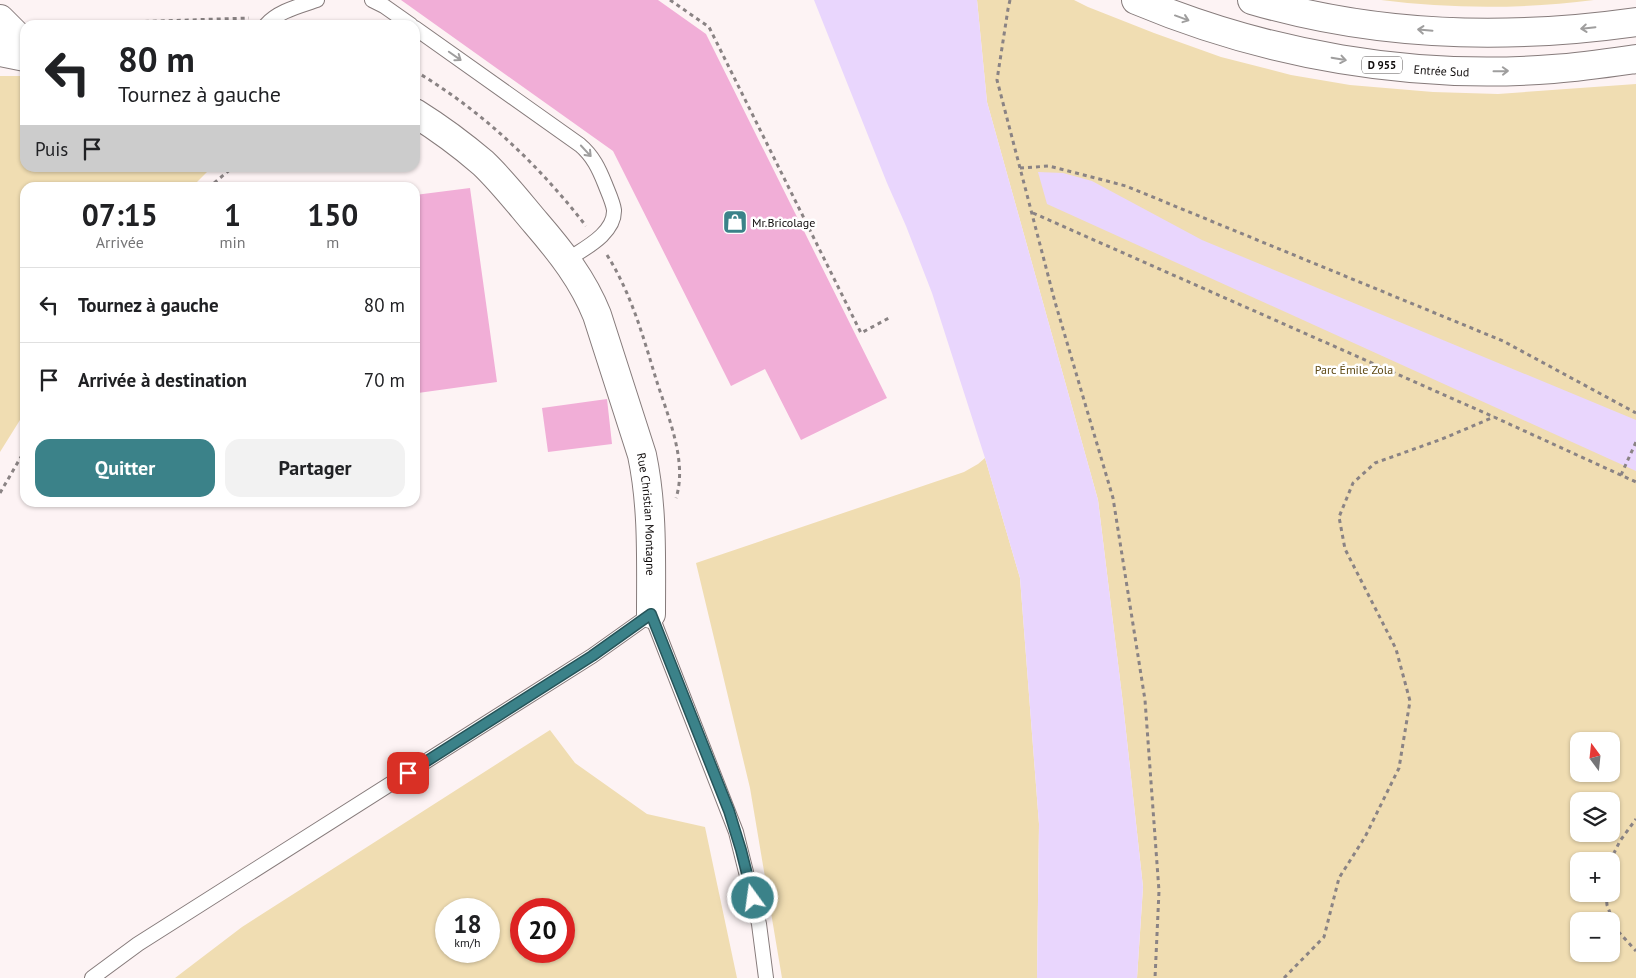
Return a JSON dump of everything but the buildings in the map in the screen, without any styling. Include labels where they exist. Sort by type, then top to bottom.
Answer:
[{"type":"main road","name":"Entrée Sud","points":[[1136,0],[1186,19],[1281,47],[1350,61],[1456,70],[1511,71],[1552,69],[1636,59]]},
{"type":"main road","points":[[1252,0],[1330,19],[1431,31],[1532,32],[1572,30],[1636,22]]},
{"type":"main road","points":[[0,19],[20,38]]},
{"type":"main road","points":[[0,52],[20,56]]},
{"type":"main road","name":"Rue Christian Montagne","points":[[420,116],[453,139],[484,164],[567,260],[590,298],[642,455],[646,475],[650,533],[651,614]]},
{"type":"lane","points":[[271,20],[284,12],[317,0]]},
{"type":"lane","points":[[372,0],[404,20]]},
{"type":"lane","points":[[420,32],[580,145],[599,168],[612,204],[614,212],[612,218],[606,231],[567,260]]},
{"type":"lane","points":[[92,978],[138,944],[592,656],[651,614]]},
{"type":"lane","name":"Rue Christian Montagne","points":[[651,614],[736,832],[759,924],[766,978]]},
{"type":"path","points":[[670,0],[709,27],[860,333],[889,318]]},
{"type":"path","points":[[1010,0],[998,80],[1055,302],[1113,498],[1145,700],[1159,891],[1155,978]]},
{"type":"path","points":[[187,20],[244,18],[256,20]]},
{"type":"path","points":[[1020,168],[1049,166],[1126,186],[1503,341],[1636,412]]},
{"type":"path","points":[[215,182],[227,172]]},
{"type":"path","points":[[1032,213],[1494,417],[1636,482]]},
{"type":"path","points":[[1284,978],[1324,937],[1340,878],[1365,837],[1399,768],[1410,701],[1396,649],[1345,549],[1339,517],[1353,483],[1375,463],[1442,439],[1494,417]]},
{"type":"path","points":[[1621,475],[1636,442]]},
{"type":"path","points":[[0,493],[20,459]]},
{"type":"path","points":[[1614,852],[1636,819]]},
{"type":"path","points":[[1607,902],[1616,929],[1636,950]]},
{"type":"green space","name":"Parc Émile Zola","points":[[977,0],[1074,0],[1154,33],[1221,57],[1291,75],[1350,85],[1433,92],[1498,94],[1636,84],[1636,978],[1137,978],[1143,887],[1098,500],[987,102]]},
{"type":"green space","points":[[1381,0],[1594,0],[1488,7],[1434,5]]},
{"type":"green space","points":[[0,76],[20,76],[20,172],[207,172],[197,182],[20,182],[20,420],[0,452]]},
{"type":"green space","points":[[985,458],[1020,578],[1039,824],[1037,978],[782,978],[750,788],[696,563],[964,472]]},
{"type":"green space","points":[[550,730],[575,763],[647,814],[705,827],[737,978],[175,978],[242,927]]},
{"type":"shaded area","points":[[814,0],[977,0],[987,102],[1098,500],[1143,887],[1137,978],[1037,978],[1039,824],[1020,578],[985,458],[932,293]]},
{"type":"shaded area","points":[[1038,172],[1063,173],[1092,181],[1202,240],[1636,420],[1636,471],[1047,204]]},
{"type":"place","name":"Mr.Bricolage","points":[[735,222]]},
{"type":"route","points":[[408,773],[592,656],[651,614],[729,811],[753,898]]}]
